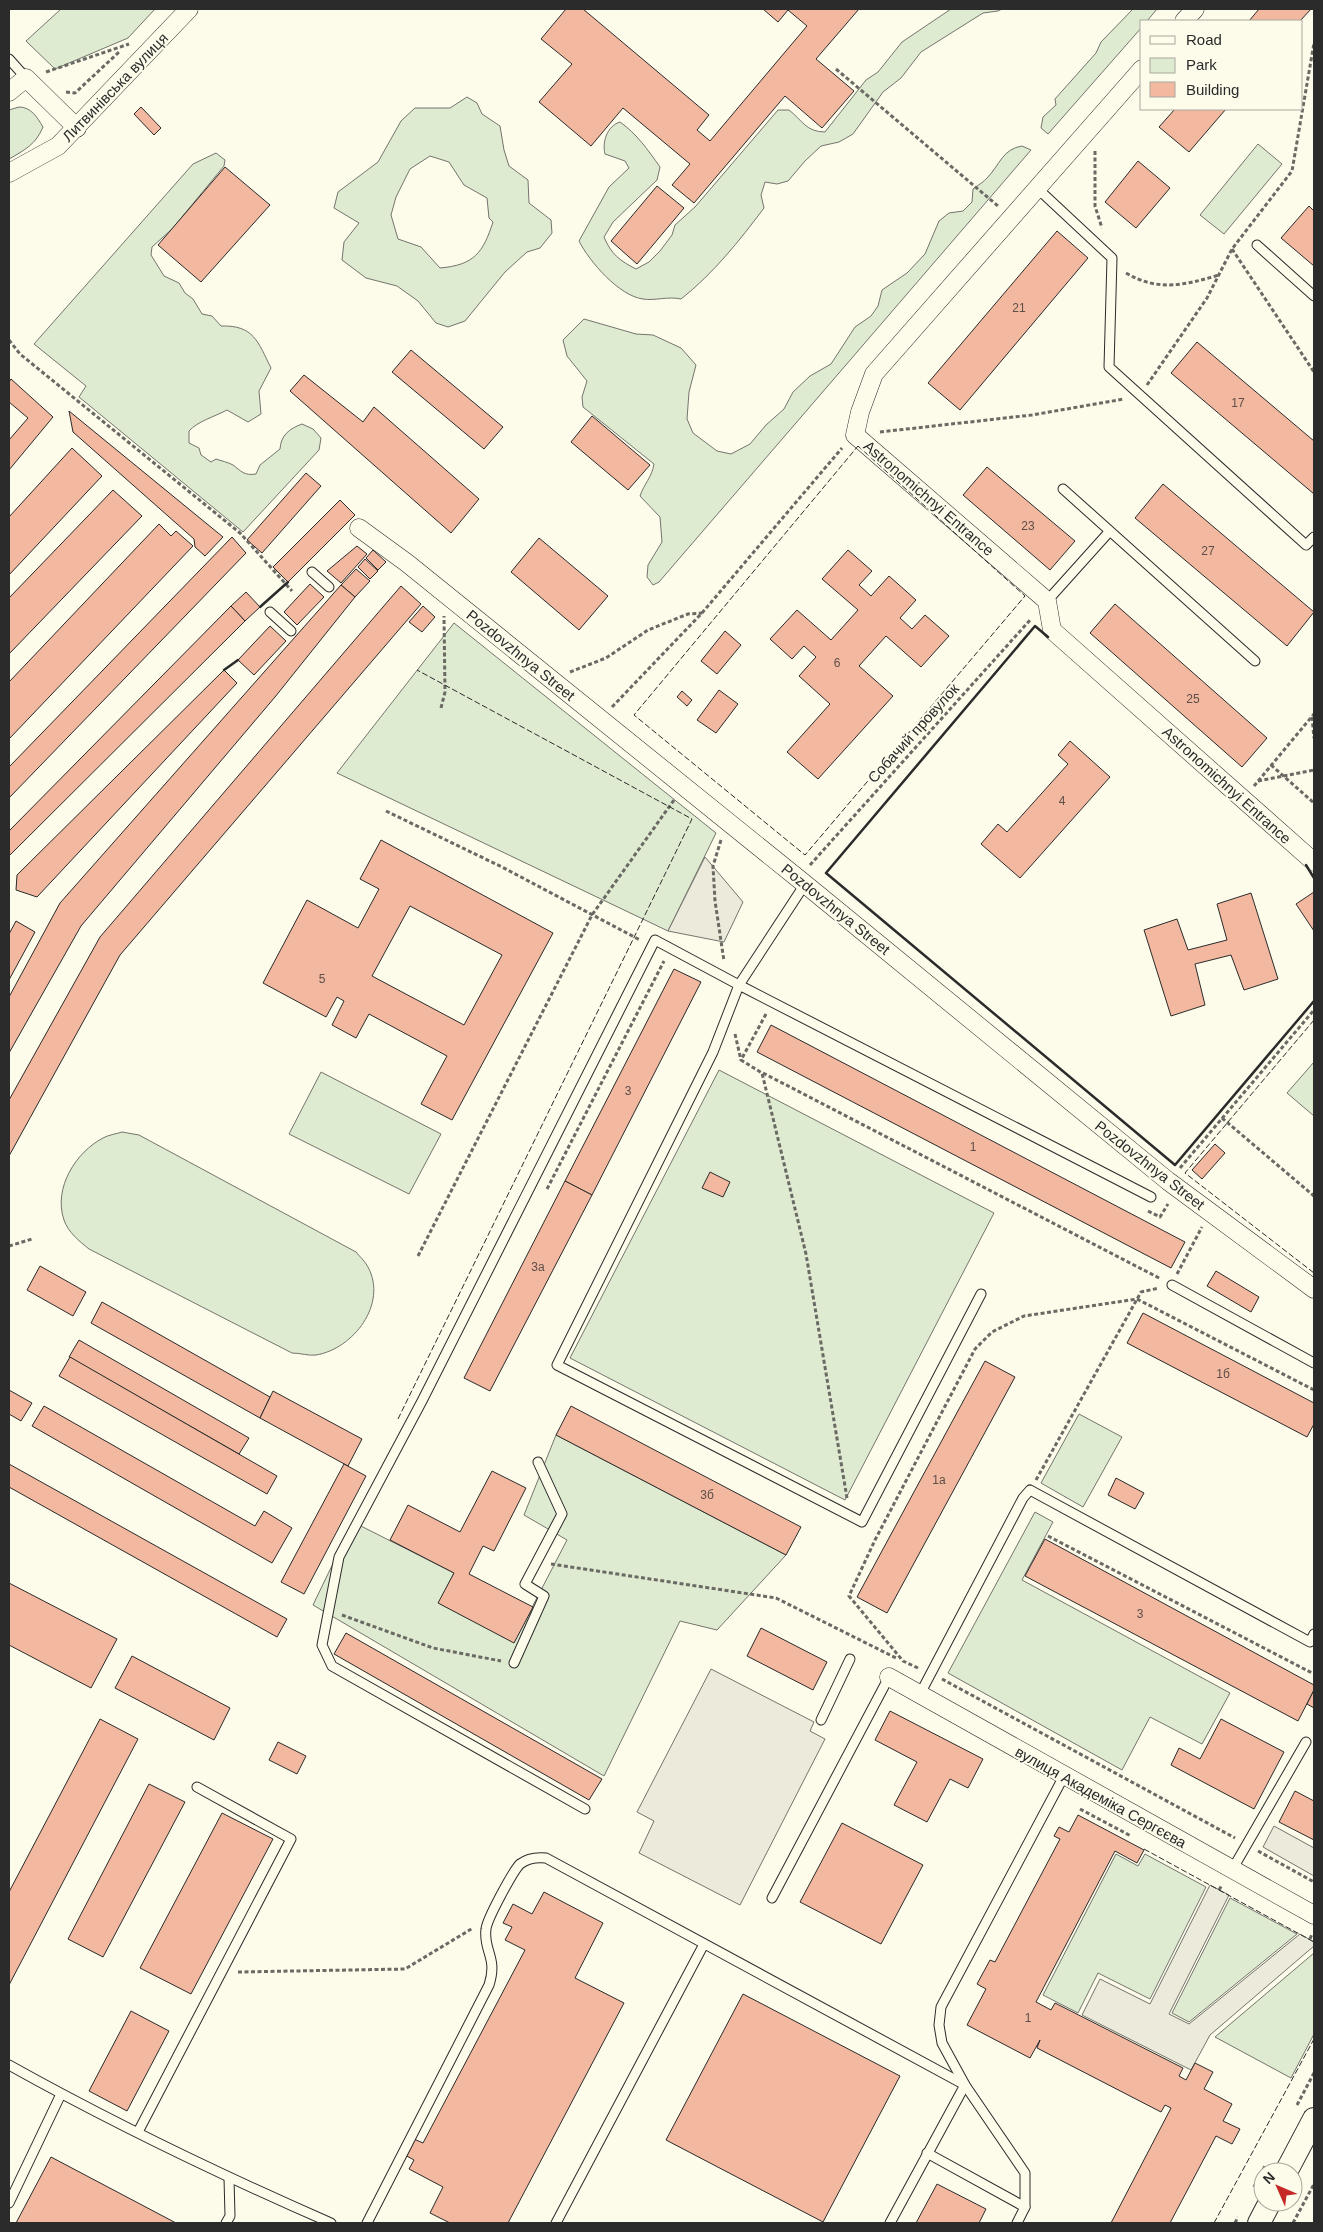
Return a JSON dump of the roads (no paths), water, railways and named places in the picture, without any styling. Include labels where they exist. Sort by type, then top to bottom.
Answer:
[{"type":"street","name":"Литвинівська вулиця","points":[[9,173],[58,146],[189,9]]},
{"type":"street","points":[[1185,20],[1195,9]]},
{"type":"street","name":"Astronomichnyi Entrance","points":[[1140,71],[874,374],[860,412],[855,435],[1047,601],[1052,630],[1314,862]]},
{"type":"street","points":[[9,92],[32,76],[77,128]]},
{"type":"street","name":"Pozdovzhnya Street","points":[[359,528],[407,563],[805,884],[1170,1190],[1314,1289]]},
{"type":"street","name":"вулиця Академіка Сергєєва","points":[[889,1677],[1314,1915]]},
{"type":"street","points":[[1291,2162],[1314,2119]]},
{"type":"lane","points":[[9,59],[32,76]]},
{"type":"lane","points":[[1037,188],[1112,258],[1109,367],[1306,545],[1314,537]]},
{"type":"lane","points":[[1257,246],[1314,296]]},
{"type":"lane","points":[[1063,489],[1255,661]]},
{"type":"lane","points":[[1047,601],[1109,532]]},
{"type":"lane","points":[[312,572],[329,587]]},
{"type":"lane","points":[[270,612],[291,631]]},
{"type":"lane","points":[[805,884],[739,985],[713,1052],[557,1365],[862,1522],[981,1294]]},
{"type":"lane","points":[[585,1810],[332,1666],[322,1645],[339,1557],[422,1401],[655,940],[1151,1197]]},
{"type":"lane","points":[[1172,1285],[1314,1363]]},
{"type":"lane","points":[[514,1663],[544,1596],[525,1584],[562,1514],[538,1462]]},
{"type":"lane","points":[[920,1694],[1023,1498],[1030,1490],[1310,1642],[1314,1634]]},
{"type":"lane","points":[[821,1720],[850,1659]]},
{"type":"lane","points":[[772,1898],[889,1677]]},
{"type":"lane","points":[[1232,1870],[1306,1742]]},
{"type":"lane","points":[[1017,2223],[1025,2207],[1025,2173],[965,2085],[942,2043],[939,2025],[941,2007],[1064,1776]]},
{"type":"lane","points":[[138,2132],[291,1839],[197,1787]]},
{"type":"lane","points":[[367,2223],[490,1985],[493,1963],[486,1942],[488,1919],[519,1865],[536,1857],[546,1858],[965,2085]]},
{"type":"lane","points":[[556,2223],[704,1944]]},
{"type":"lane","points":[[9,2065],[61,2094],[229,2178],[331,2223]]},
{"type":"lane","points":[[890,2223],[965,2085]]},
{"type":"lane","points":[[9,2203],[61,2094]]},
{"type":"lane","points":[[927,2153],[1025,2207]]},
{"type":"lane","points":[[226,2223],[230,2216],[229,2178]]}]
